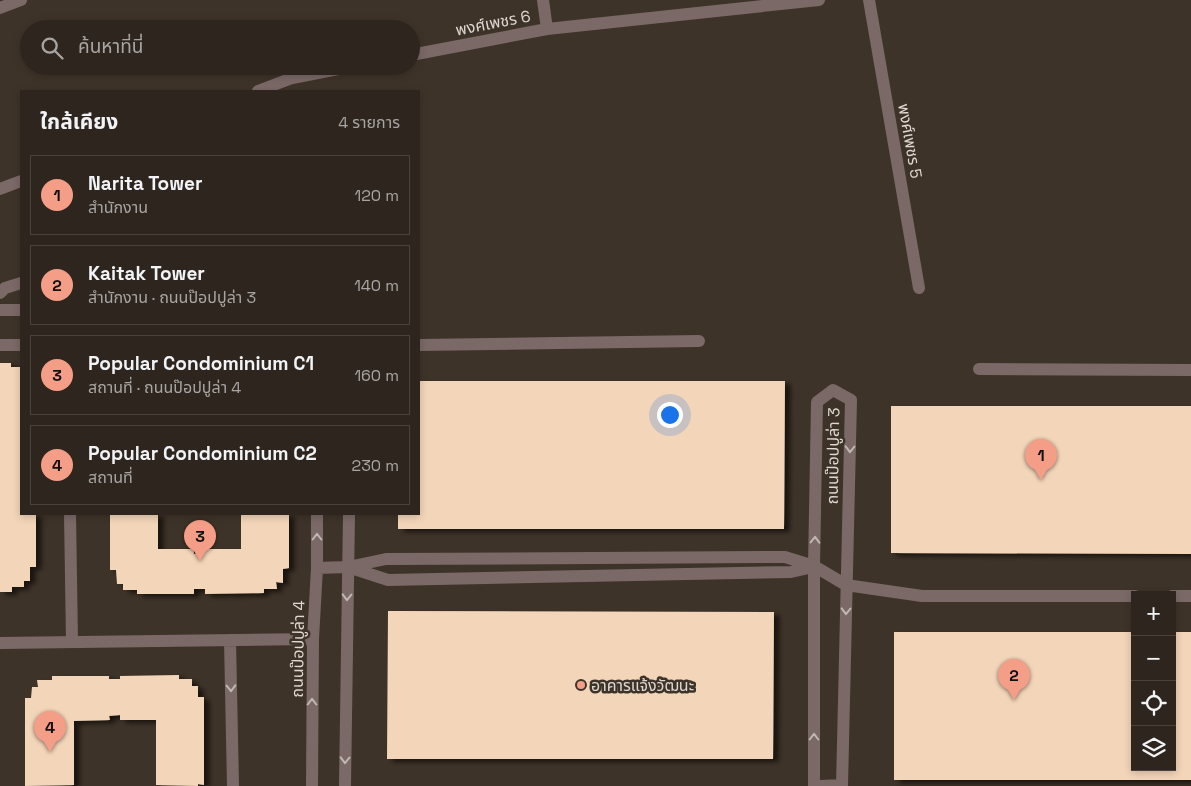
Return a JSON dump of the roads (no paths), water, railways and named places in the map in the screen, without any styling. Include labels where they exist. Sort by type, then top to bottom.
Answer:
[{"type":"street","points":[[0,8],[20,0]]},
{"type":"street","points":[[543,0],[547,29]]},
{"type":"street","name":"พงศ์เพชร 6","points":[[420,53],[547,29],[820,0]]},
{"type":"street","name":"พงศ์เพชร 5","points":[[869,0],[919,288]]},
{"type":"street","points":[[261,90],[292,78],[308,75]]},
{"type":"street","points":[[0,189],[20,181]]},
{"type":"street","points":[[0,293],[5,288],[20,283]]},
{"type":"street","points":[[0,310],[20,310]]},
{"type":"street","points":[[420,345],[699,341]]},
{"type":"street","points":[[0,345],[20,345]]},
{"type":"street","points":[[979,368],[1191,370]]},
{"type":"street","name":"ถนนป๊อปปูล่า 3","points":[[814,786],[814,566],[818,402],[833,390],[851,400],[842,786]]},
{"type":"street","points":[[70,515],[72,642]]},
{"type":"street","name":"ถนนป๊อปปูล่า 4","points":[[312,786],[313,639],[317,568],[317,515]]},
{"type":"street","points":[[345,786],[349,515]]},
{"type":"street","points":[[317,568],[348,567],[386,558],[785,557],[814,566],[846,585],[922,596],[1131,596]]},
{"type":"street","points":[[348,567],[388,580],[791,572],[814,566]]},
{"type":"street","points":[[1176,596],[1191,596]]},
{"type":"street","points":[[0,643],[313,639]]},
{"type":"street","points":[[230,640],[233,786]]},
{"type":"street","points":[[821,786],[842,786]]},
{"type":"place","name":"Narita Tower","points":[[1041,480]]},
{"type":"place","name":"Popular Condominium C1","points":[[200,561]]},
{"type":"place","name":"อาคารแจ้งวัฒนะ","points":[[581,685]]},
{"type":"place","name":"Kaitak Tower","points":[[1014,700]]},
{"type":"place","name":"Popular Condominium C2","points":[[50,752]]}]
